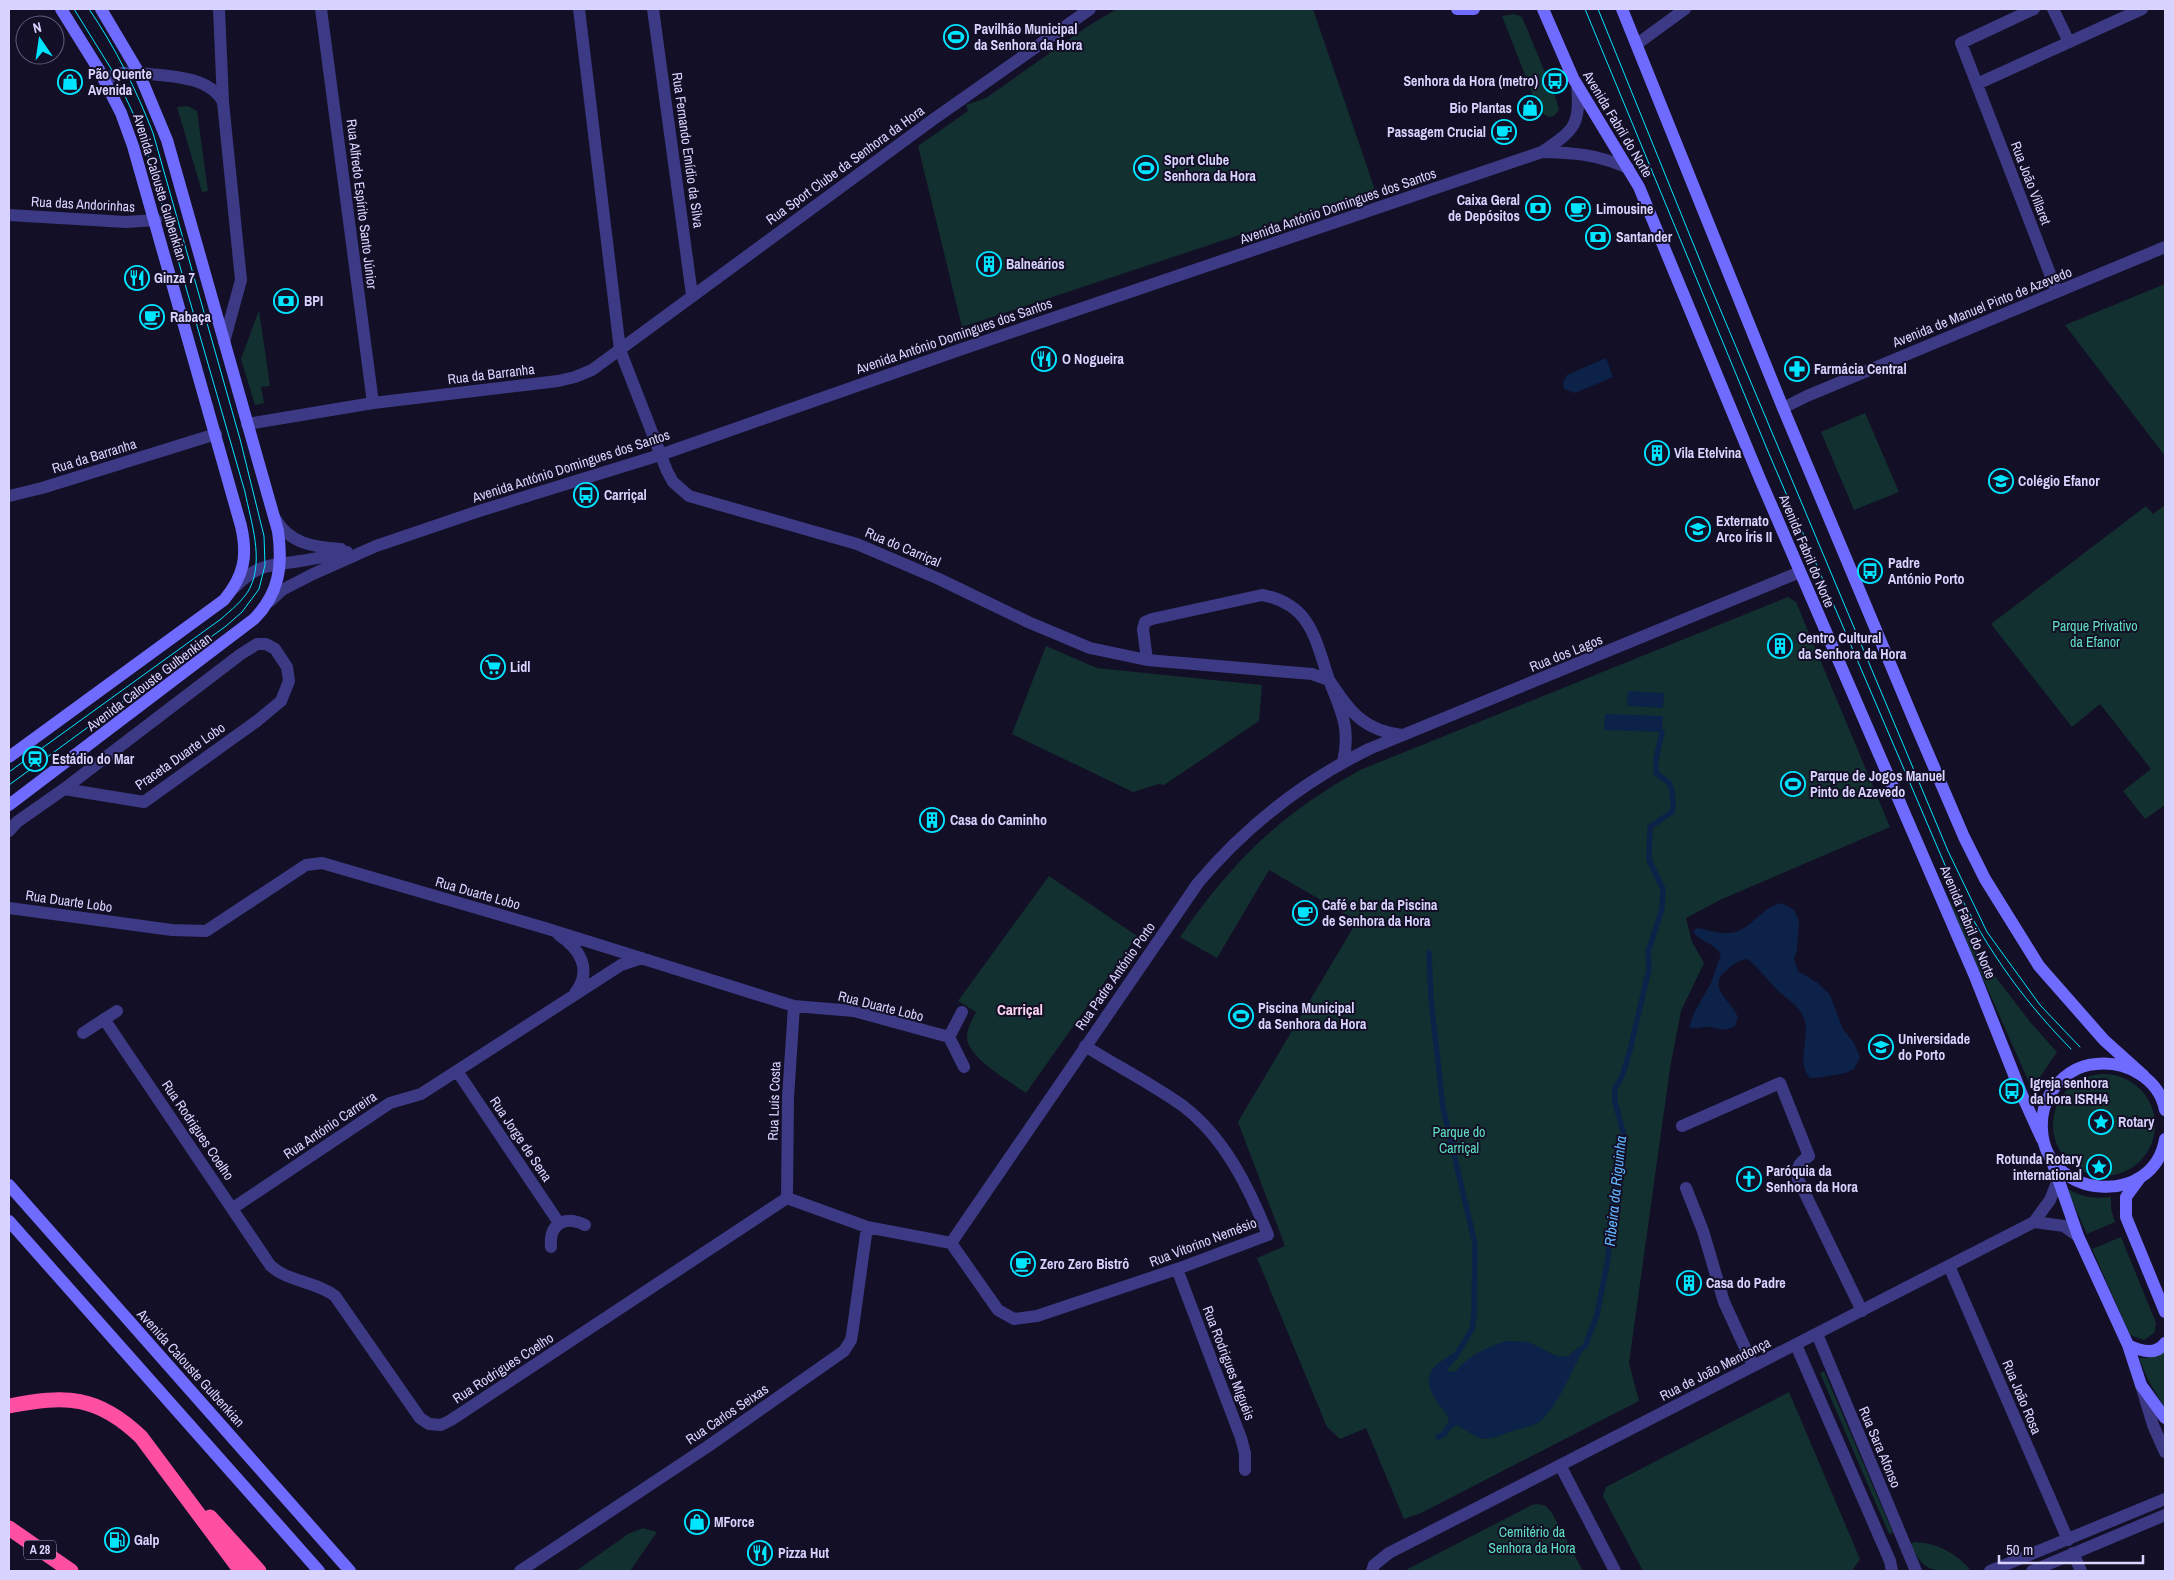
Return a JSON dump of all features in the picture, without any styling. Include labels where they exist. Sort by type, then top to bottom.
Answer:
[{"type":"highway","points":[[9,1406],[45,1399],[62,1398],[86,1402],[107,1411],[126,1423],[141,1437],[240,1571]]},
{"type":"highway","points":[[174,1480],[258,1571]]},
{"type":"highway","name":"A 28","points":[[9,1528],[71,1571]]},
{"type":"main road","name":"Avenida Calouste Gulbenkian","points":[[9,757],[224,600],[234,588],[241,574],[243,541],[241,526],[156,220],[130,138],[121,112],[80,37],[61,9]]},
{"type":"main road","name":"Avenida Calouste Gulbenkian","points":[[9,805],[237,634],[254,619],[270,600],[278,578],[280,562],[280,542],[274,516],[167,140],[139,73],[101,9]]},
{"type":"main road","points":[[1457,9],[1474,9]]},
{"type":"main road","name":"Avenida Fabril do Norte","points":[[1543,9],[1577,85],[1639,187],[1800,572],[1974,974],[2022,1095],[2042,1139]]},
{"type":"main road","points":[[1622,9],[1784,408],[1964,837],[1985,879],[2039,966],[2104,1040],[2161,1092],[2165,1110]]},
{"type":"main road","points":[[2144,1076],[2127,1066],[2108,1062],[2088,1064],[2071,1072],[2056,1085],[2046,1101],[2041,1120],[2042,1139],[2078,1236],[2128,1345],[2140,1385],[2165,1418]]},
{"type":"main road","points":[[2165,1139],[2156,1161],[2126,1197],[2124,1205],[2126,1217],[2165,1312]]},
{"type":"main road","points":[[2051,1160],[2065,1175],[2084,1185],[2104,1188],[2125,1185],[2165,1166]]},
{"type":"main road","name":"Avenida Calouste Gulbenkian","points":[[9,1185],[350,1571]]},
{"type":"main road","points":[[9,1221],[319,1571]]},
{"type":"main road","points":[[2128,1345],[2147,1352],[2156,1350],[2165,1342]]},
{"type":"street","points":[[219,9],[223,102],[241,280],[224,342]]},
{"type":"street","name":"Rua Alfredo Espírito Santo Júnior","points":[[321,9],[373,403]]},
{"type":"street","points":[[579,9],[620,350],[660,455]]},
{"type":"street","name":"Rua Fernando Emídio da Silva","points":[[654,9],[692,295]]},
{"type":"street","name":"Rua Sport Clube da Senhora da Hora","points":[[620,350],[692,295],[1090,9]]},
{"type":"street","points":[[1637,44],[1685,9]]},
{"type":"street","name":"Rua João Villaret","points":[[2034,9],[1961,43],[2057,292]]},
{"type":"street","points":[[2053,9],[2069,42]]},
{"type":"street","points":[[1977,84],[2142,9]]},
{"type":"street","points":[[106,84],[108,79],[115,74],[121,72],[139,73],[205,84],[218,93],[223,102]]},
{"type":"street","points":[[1542,152],[1564,137],[1573,128],[1578,108],[1577,85]]},
{"type":"street","points":[[1542,152],[1590,155],[1606,158],[1628,168]]},
{"type":"street","name":"Avenida António Domingues dos Santos","points":[[270,600],[282,590],[313,574],[376,546],[476,512],[660,455],[971,346],[1542,152]]},
{"type":"street","name":"Rua das Andorinhas","points":[[9,215],[126,222],[156,220]]},
{"type":"street","name":"Avenida de Manuel Pinto de Azevedo","points":[[1784,408],[1807,396],[2165,247]]},
{"type":"street","name":"Rua da Barranha","points":[[247,424],[373,403],[575,377],[592,370],[620,350]]},
{"type":"street","name":"Rua da Barranha","points":[[9,496],[42,488],[216,434]]},
{"type":"street","name":"Rua do Carriçal","points":[[660,455],[673,482],[690,496],[857,544],[940,579],[1028,622],[1090,648],[1147,660],[1312,674],[1329,680]]},
{"type":"street","name":"Avenida António Domingues dos Santos","points":[[274,516],[280,528],[288,535],[305,543],[342,549],[376,546]]},
{"type":"street","points":[[280,562],[300,561],[376,546]]},
{"type":"street","name":"Avenida Calouste Gulbenkian","points":[[234,588],[255,570],[280,562]]},
{"type":"street","name":"Rua dos Lagos","points":[[1343,762],[1402,735],[1649,636],[1800,572]]},
{"type":"street","points":[[1147,660],[1144,629],[1145,622],[1152,619],[1262,595],[1274,597],[1291,605],[1300,613],[1309,626],[1344,719],[1347,734],[1343,762]]},
{"type":"street","name":"Praceta Duarte Lobo","points":[[262,643],[270,646],[275,649],[284,662],[289,672],[289,681],[281,700],[257,720],[144,802],[64,789],[252,647],[262,643]]},
{"type":"street","points":[[1329,680],[1348,708],[1357,717],[1380,731],[1402,735]]},
{"type":"street","name":"Rua Padre António Porto","points":[[951,1243],[1198,883],[1222,855],[1267,813],[1310,782],[1343,762]]},
{"type":"street","points":[[9,831],[17,822],[64,789]]},
{"type":"street","name":"Rua Duarte Lobo","points":[[9,908],[62,917],[172,930],[206,931],[306,866],[322,863],[546,928],[794,1006],[854,1011],[949,1037]]},
{"type":"street","points":[[546,928],[569,942],[582,960],[583,976],[581,985],[574,994]]},
{"type":"street","name":"Rua António Carreira","points":[[232,1208],[390,1103],[421,1094],[621,965],[643,958]]},
{"type":"street","name":"Rua Luís Costa","points":[[787,1198],[788,1098],[794,1006]]},
{"type":"street","points":[[83,1033],[117,1010]]},
{"type":"street","points":[[962,1012],[949,1037],[964,1067]]},
{"type":"street","name":"Rua Rodrigues Coelho","points":[[104,1020],[270,1265],[275,1270],[326,1289],[335,1296],[420,1418],[429,1424],[441,1425],[506,1384],[787,1198]]},
{"type":"street","name":"Rua Vitorino Nemésio","points":[[951,1243],[998,1310],[1014,1319],[1037,1316],[1178,1269],[1268,1235],[1253,1199],[1235,1166],[1212,1134],[1183,1107],[1085,1046]]},
{"type":"street","name":"Rua Jorge de Sena","points":[[457,1071],[560,1223]]},
{"type":"street","points":[[1682,1126],[1780,1083],[1809,1156],[1799,1163],[1796,1170],[1798,1179],[1862,1311]]},
{"type":"street","name":"Rua de João Mendonça","points":[[1372,1571],[1374,1565],[1389,1553],[2034,1222],[2050,1200],[2058,1180]]},
{"type":"street","points":[[1686,1188],[1702,1231],[1724,1302],[1753,1365]]},
{"type":"street","points":[[787,1198],[867,1227],[951,1243]]},
{"type":"street","points":[[551,1248],[550,1239],[553,1230],[560,1223],[568,1220],[585,1225]]},
{"type":"street","points":[[2034,1222],[2064,1226],[2078,1236]]},
{"type":"street","name":"Rua Carlos Seixas","points":[[520,1571],[707,1447],[844,1351],[851,1340],[867,1227]]},
{"type":"street","name":"Rua João Rosa","points":[[1949,1266],[2068,1540]]},
{"type":"street","name":"Rua Rodrigues Miguéis","points":[[1178,1269],[1241,1438],[1245,1453],[1245,1470]]},
{"type":"street","name":"Rua Sara Afonso","points":[[1817,1334],[1916,1571]]},
{"type":"street","points":[[1796,1345],[1890,1561],[1892,1571]]},
{"type":"street","points":[[2140,1385],[2153,1425],[2165,1452]]},
{"type":"street","points":[[1560,1465],[1615,1571]]},
{"type":"street","points":[[1990,1571],[2165,1499]]},
{"type":"street","points":[[2032,1571],[2165,1515]]},
{"type":"street","points":[[2073,1553],[2081,1571]]},
{"type":"green space","name":"Sport Clube Senhora da Hora","points":[[1117,9],[1313,9],[1375,190],[962,327],[918,146],[968,111],[966,105],[986,98],[1088,26]]},
{"type":"green space","points":[[1514,14],[1522,17],[1556,99],[1559,110],[1554,116],[1548,117],[1539,111],[1502,16]]},
{"type":"green space","points":[[188,106],[197,111],[208,191],[202,192],[177,107]]},
{"type":"green space","points":[[2165,284],[2165,456],[2065,325]]},
{"type":"green space","points":[[259,310],[270,386],[261,387],[264,403],[255,405],[241,359]]},
{"type":"green space","points":[[1865,413],[1899,492],[1854,510],[1821,432]]},
{"type":"green space","name":"Parque Privativo da Efanor","points":[[2165,505],[2165,805],[2145,819],[2123,791],[2151,769],[2100,704],[2072,727],[1991,624],[2146,506],[2153,514]]},
{"type":"green space","name":"Parque do Carriçal","points":[[1788,597],[1796,602],[1890,827],[1720,900],[1686,918],[1692,942],[1704,963],[1681,1011],[1670,1068],[1629,1363],[1639,1401],[1421,1513],[1404,1519],[1366,1428],[1340,1439],[1327,1427],[1257,1258],[1285,1246],[1238,1122],[1357,921],[1269,870],[1217,958],[1180,937],[1199,910],[1238,863],[1259,842],[1305,805],[1360,770]]},
{"type":"green space","points":[[1046,646],[1097,668],[1262,685],[1259,721],[1164,785],[1159,784],[1133,792],[1012,734]]},
{"type":"green space","points":[[1049,876],[1137,936],[1026,1093],[991,1069],[969,1046],[967,1034],[976,1012],[958,1001]]},
{"type":"green space","points":[[1941,884],[1981,958],[2031,1023],[2057,1052],[2032,1089]]},
{"type":"green space","points":[[2094,1074],[2114,1074],[2133,1082],[2147,1096],[2155,1115],[2152,1145],[2147,1154],[2133,1168],[2114,1176],[2094,1176],[2075,1168],[2061,1154],[2053,1135],[2053,1115],[2061,1096],[2075,1082]]},
{"type":"green space","points":[[2066,1188],[2088,1197],[2111,1197],[2111,1209],[2115,1222],[2087,1234]]},
{"type":"green space","points":[[2121,1237],[2156,1323],[2155,1332],[2144,1340],[2130,1335],[2092,1249]]},
{"type":"green space","points":[[2165,1349],[2165,1408],[2148,1380],[2139,1358],[2148,1358]]},
{"type":"green space","points":[[1824,1371],[1893,1533],[1889,1534],[1820,1373]]},
{"type":"green space","points":[[1789,1392],[1860,1559],[1852,1571],[1643,1571],[1603,1496],[1606,1487]]},
{"type":"green space","name":"Cemitério da Senhora da Hora","points":[[1532,1505],[1546,1506],[1552,1513],[1583,1571],[1404,1571]]},
{"type":"green space","points":[[643,1528],[657,1532],[630,1571],[576,1571],[628,1534]]},
{"type":"green space","points":[[1915,1542],[1931,1544],[1946,1550],[1970,1569],[1953,1571],[1931,1569],[1920,1561],[1915,1554],[1910,1544]]},
{"type":"water","points":[[1606,358],[1613,377],[1575,393],[1564,389],[1563,382],[1567,375]]},
{"type":"water","points":[[1628,691],[1664,693],[1663,708],[1627,706]]},
{"type":"water","points":[[1605,714],[1663,716],[1662,732],[1604,730]]},
{"type":"water","points":[[1782,903],[1794,910],[1799,921],[1797,950],[1794,959],[1798,971],[1818,983],[1830,995],[1843,1029],[1854,1043],[1860,1057],[1854,1069],[1846,1073],[1810,1078],[1806,1071],[1803,1057],[1806,1025],[1802,1013],[1748,959],[1739,961],[1732,966],[1721,976],[1718,982],[1722,994],[1738,1017],[1735,1026],[1723,1029],[1689,1027],[1694,1013],[1711,983],[1721,954],[1693,931],[1697,928],[1719,932],[1735,932],[1745,927],[1765,911]]},
{"type":"water","points":[[1506,1341],[1526,1342],[1561,1356],[1576,1353],[1585,1346],[1555,1404],[1539,1422],[1487,1439],[1477,1437],[1457,1425],[1438,1437],[1449,1421],[1446,1413],[1431,1392],[1429,1376],[1432,1370],[1444,1359],[1461,1349],[1445,1368],[1449,1372],[1456,1371],[1479,1352]]},
{"type":"waterway","name":"Ribeira da Riguinha","points":[[1573,1355],[1585,1346],[1597,1315],[1608,1259],[1613,1195],[1624,1135],[1615,1102],[1615,1089],[1623,1074],[1631,1046],[1649,969],[1648,952],[1662,909],[1663,889],[1649,860],[1650,827],[1672,812],[1673,809],[1673,797],[1669,783],[1656,773],[1656,759],[1662,732]]},
{"type":"waterway","name":"Ribeira da Riguinha","points":[[1429,953],[1431,999],[1443,1108],[1475,1244],[1474,1315],[1472,1329],[1442,1375]]},
{"type":"waterway","name":"Ribeira da Riguinha","points":[[1438,1437],[1448,1429]]},
{"type":"tram line","points":[[9,772],[221,619],[247,593],[254,577],[256,565],[255,540],[245,492],[140,128],[115,75],[74,9]]},
{"type":"tram line","points":[[9,785],[226,626],[242,612],[259,589],[265,565],[264,536],[240,439],[153,133],[124,69],[108,38],[89,9]]},
{"type":"tram line","points":[[1585,9],[1767,449],[1948,872],[1974,921],[2002,966],[2034,1008],[2071,1049]]},
{"type":"tram line","points":[[1598,9],[1710,285],[1948,851],[1987,932],[2040,1005],[2080,1047]]},
{"type":"place","name":"Pavilhão Municipal da Senhora da Hora","points":[[956,37]]},
{"type":"place","name":"Senhora da Hora (metro)","points":[[1555,81]]},
{"type":"place","name":"Pão Quente Avenida","points":[[70,82]]},
{"type":"place","name":"Bio Plantas","points":[[1530,108]]},
{"type":"place","name":"Passagem Crucial","points":[[1504,132]]},
{"type":"place","name":"Sport Clube Senhora da Hora","points":[[1146,168]]},
{"type":"place","name":"Caixa Geral de Depósitos","points":[[1538,208]]},
{"type":"place","name":"Limousine","points":[[1578,209]]},
{"type":"place","name":"Santander","points":[[1598,237]]},
{"type":"place","name":"Balneários","points":[[989,264]]},
{"type":"place","name":"Ginza 7","points":[[137,278]]},
{"type":"place","name":"BPI","points":[[286,301]]},
{"type":"place","name":"Rabaça","points":[[152,317]]},
{"type":"place","name":"O Nogueira","points":[[1044,359]]},
{"type":"place","name":"Farmácia Central","points":[[1797,369]]},
{"type":"place","name":"Vila Etelvina","points":[[1657,453]]},
{"type":"place","name":"Colégio Efanor","points":[[2001,481]]},
{"type":"place","name":"Carriçal","points":[[586,495]]},
{"type":"place","name":"Externato Arco Íris II","points":[[1698,529]]},
{"type":"place","name":"Padre António Porto","points":[[1870,571]]},
{"type":"place","name":"Centro Cultural da Senhora da Hora","points":[[1780,646]]},
{"type":"place","name":"Lidl","points":[[493,667]]},
{"type":"place","name":"Estádio do Mar","points":[[35,759]]},
{"type":"place","name":"Parque de Jogos Manuel Pinto de Azevedo","points":[[1793,784]]},
{"type":"place","name":"Casa do Caminho","points":[[932,820]]},
{"type":"place","name":"Café e bar da Piscina de Senhora da Hora","points":[[1305,913]]},
{"type":"place","name":"Piscina Municipal da Senhora da Hora","points":[[1241,1016]]},
{"type":"place","name":"Universidade do Porto","points":[[1881,1047]]},
{"type":"place","name":"Igreja senhora da hora ISRH4","points":[[2012,1091]]},
{"type":"place","name":"Rotary","points":[[2101,1122]]},
{"type":"place","name":"Rotunda Rotary international","points":[[2099,1167]]},
{"type":"place","name":"Paróquia da Senhora da Hora","points":[[1749,1179]]},
{"type":"place","name":"Zero Zero Bistrô","points":[[1023,1264]]},
{"type":"place","name":"Casa do Padre","points":[[1689,1283]]},
{"type":"place","name":"MForce","points":[[697,1522]]},
{"type":"place","name":"Galp","points":[[117,1540]]},
{"type":"place","name":"Pizza Hut","points":[[760,1553]]},
{"type":"district","name":"Carriçal","points":[[1020,1009]]}]
